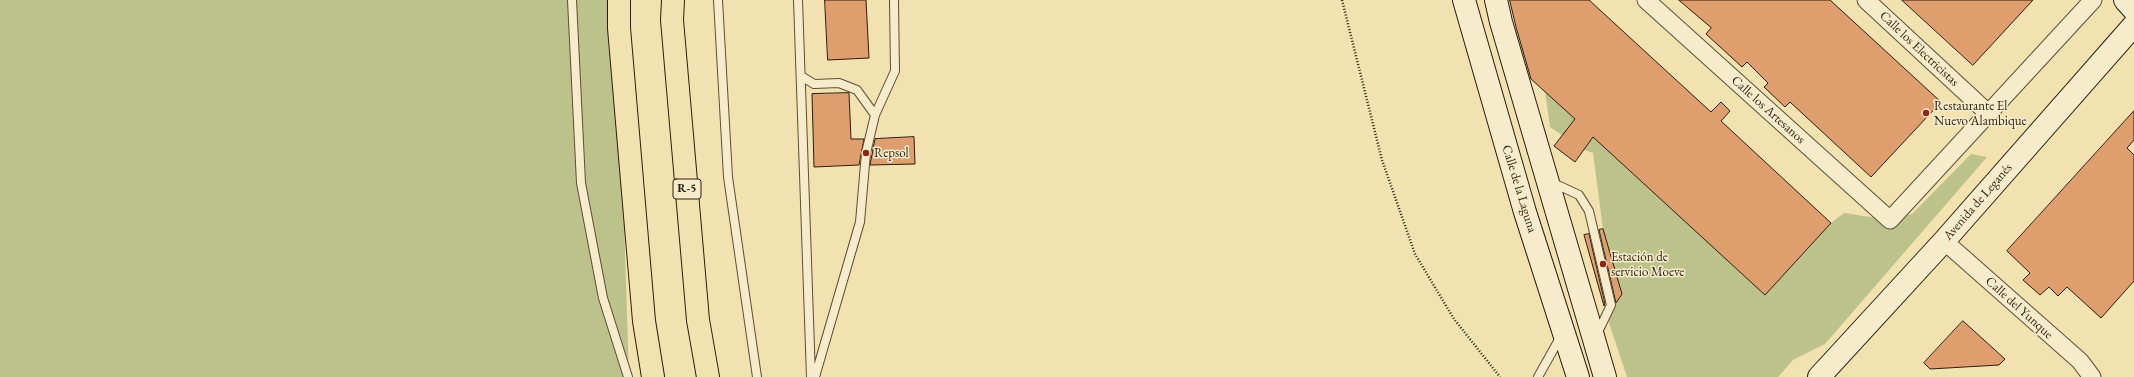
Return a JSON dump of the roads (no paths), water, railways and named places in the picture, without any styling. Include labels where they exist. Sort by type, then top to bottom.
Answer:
[{"type":"highway","points":[[619,0],[619,28],[644,321],[653,377]]},
{"type":"highway","name":"R-5","points":[[672,0],[673,28],[698,320],[708,377]]},
{"type":"street","name":"Calle de la Laguna","points":[[1464,0],[1525,212],[1578,377]]},
{"type":"street","points":[[1496,0],[1547,180],[1604,372]]},
{"type":"street","name":"Calle los Artesanos","points":[[1646,0],[1890,220],[1989,114]]},
{"type":"street","name":"Calle los Electricistas","points":[[1866,0],[1989,114]]},
{"type":"street","points":[[2125,0],[2134,10]]},
{"type":"street","points":[[1989,114],[2088,2]]},
{"type":"street","name":"Avenida de Leganés","points":[[1819,377],[1944,241],[2134,25]]},
{"type":"street","name":"Calle del Yunque","points":[[1944,241],[2080,361],[2092,377]]},
{"type":"lane","points":[[572,0],[581,183],[603,298],[628,377]]},
{"type":"lane","points":[[718,0],[728,177],[757,377]]},
{"type":"lane","points":[[798,0],[811,377]]},
{"type":"lane","points":[[815,377],[860,222],[866,153],[875,115],[895,71],[894,0]]},
{"type":"lane","points":[[800,76],[814,84],[839,83],[857,90],[875,115]]},
{"type":"lane","points":[[1547,180],[1579,195],[1589,211],[1611,305],[1594,340]]},
{"type":"lane","points":[[1538,377],[1563,333]]},
{"type":"place","name":"Restaurante El Nuevo Alambique","points":[[1926,113]]},
{"type":"place","name":"Repsol","points":[[866,153]]},
{"type":"place","name":"Estación de servicio Moeve","points":[[1603,264]]}]
